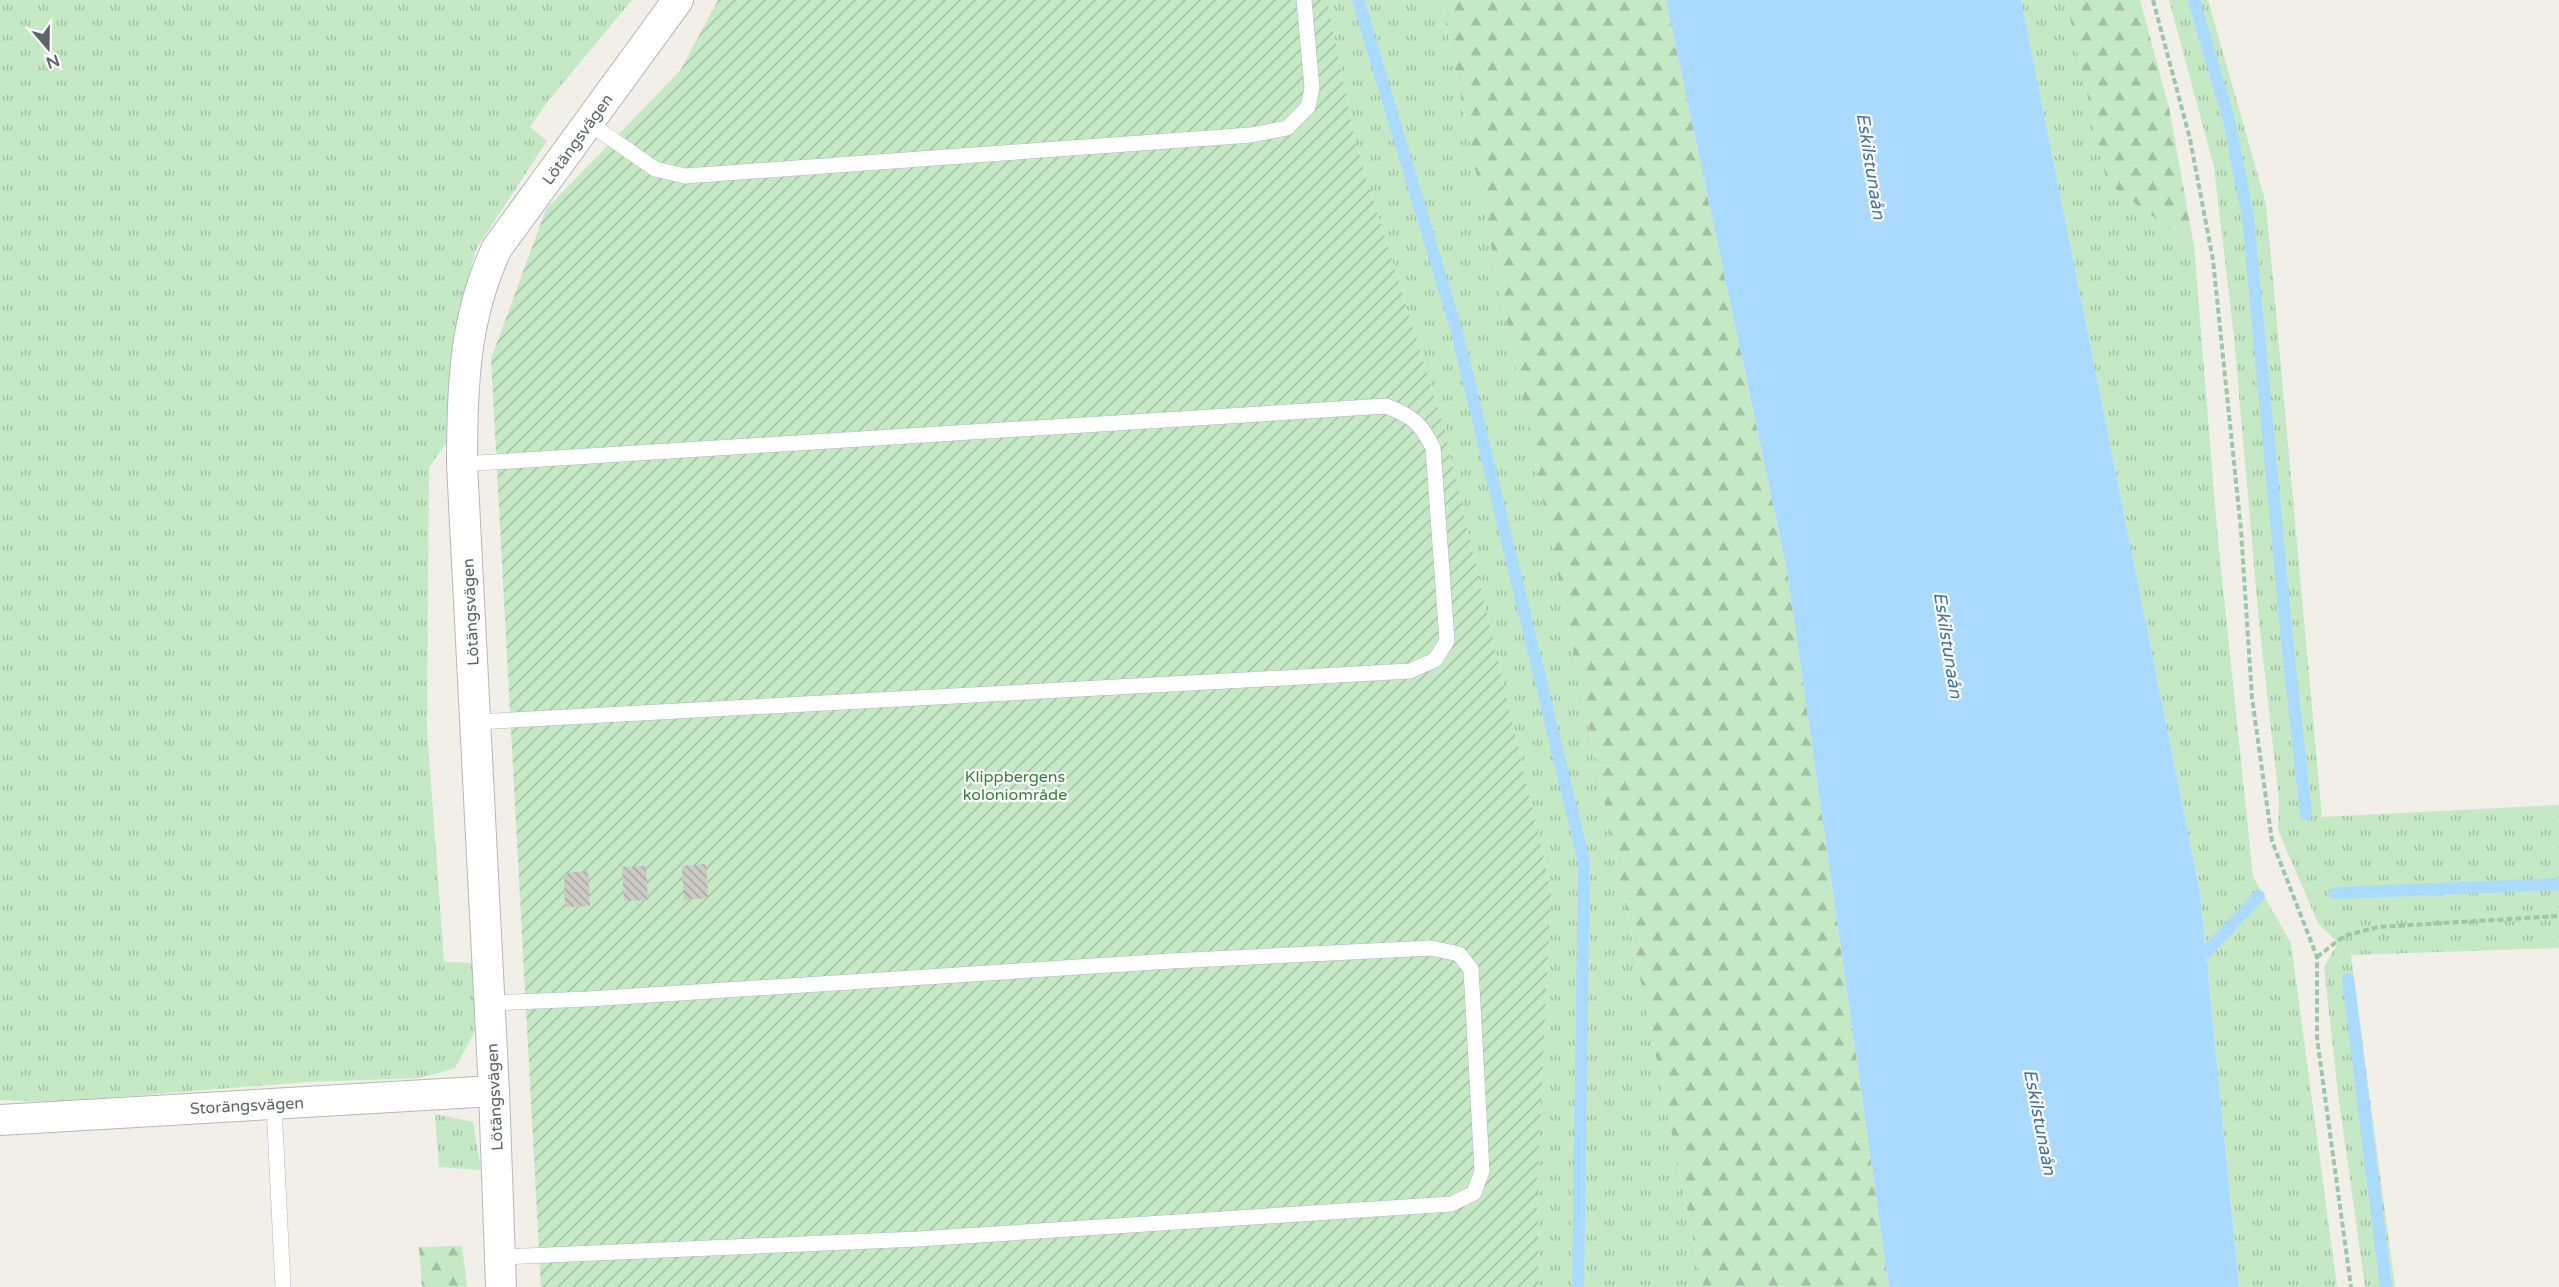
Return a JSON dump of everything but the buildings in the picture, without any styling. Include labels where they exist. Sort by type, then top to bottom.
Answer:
[{"type":"street","name":"Lötängsvägen","points":[[501,1287],[490,1003],[462,464],[462,399],[466,357],[482,281],[497,248],[678,0]]},
{"type":"street","name":"Storängsvägen","points":[[0,1120],[494,1091]]},
{"type":"lane","points":[[589,123],[655,168],[685,176],[1251,135],[1287,128],[1308,107],[1312,88],[1304,0]]},
{"type":"lane","points":[[462,464],[1386,406],[1407,414],[1424,428],[1433,448],[1447,641],[1435,660],[1410,670],[476,723]]},
{"type":"lane","points":[[490,1003],[588,999],[1172,961],[1431,948],[1459,954],[1472,969],[1482,1171],[1474,1193],[1451,1204],[918,1239],[500,1257]]},
{"type":"lane","points":[[274,1104],[283,1287]]},
{"type":"path","points":[[2153,0],[2190,139],[2214,260],[2241,530],[2252,698],[2272,841],[2317,957],[2317,1038],[2351,1287]]},
{"type":"path","points":[[2317,957],[2344,936],[2378,927],[2559,916]]},
{"type":"green space","points":[[0,0],[632,0],[548,101],[530,127],[547,141],[476,249],[454,332],[453,433],[429,468],[427,729],[444,962],[478,963],[479,1024],[455,1068],[420,1078],[307,1082],[53,1102],[0,1100]]},
{"type":"green space","name":"Klippbergens koloniområde","points":[[718,0],[1327,0],[1355,141],[1443,424],[1551,890],[1537,1189],[1539,1287],[541,1287],[491,359],[546,209],[680,71]]},
{"type":"green space","points":[[1327,0],[1441,0],[1703,1287],[1539,1287],[1537,1189],[1551,890],[1443,424],[1355,141]]},
{"type":"green space","points":[[1441,0],[1666,0],[1787,570],[1889,1287],[1703,1287]]},
{"type":"green space","points":[[2021,0],[2066,0],[2107,183],[2194,246],[2217,529],[2253,877],[2291,943],[2337,1287],[2239,1287],[2200,893]]},
{"type":"green space","points":[[2066,0],[2140,0],[2169,108],[2194,246],[2107,183]]},
{"type":"green space","points":[[2169,0],[2208,0],[2266,204],[2322,817],[2559,805],[2559,948],[2351,955],[2395,1287],[2365,1287],[2338,1093],[2324,967],[2338,943],[2318,923],[2278,830],[2279,800],[2259,622],[2234,337],[2214,167]]},
{"type":"green space","points":[[435,1114],[473,1122],[481,1170],[439,1167]]},
{"type":"green space","points":[[462,1246],[467,1287],[422,1287],[419,1247]]},
{"type":"water","name":"Eskilstunaån","points":[[1666,0],[2021,0],[2200,893],[2239,1287],[1889,1287],[1787,570]]},
{"type":"waterway","points":[[1358,0],[1457,332],[1584,862],[1578,1287]]},
{"type":"waterway","points":[[2194,0],[2229,120],[2248,217],[2287,641],[2306,814]]},
{"type":"waterway","points":[[2335,893],[2559,884]]},
{"type":"waterway","points":[[2206,952],[2259,896]]},
{"type":"waterway","points":[[2348,979],[2386,1287]]}]
